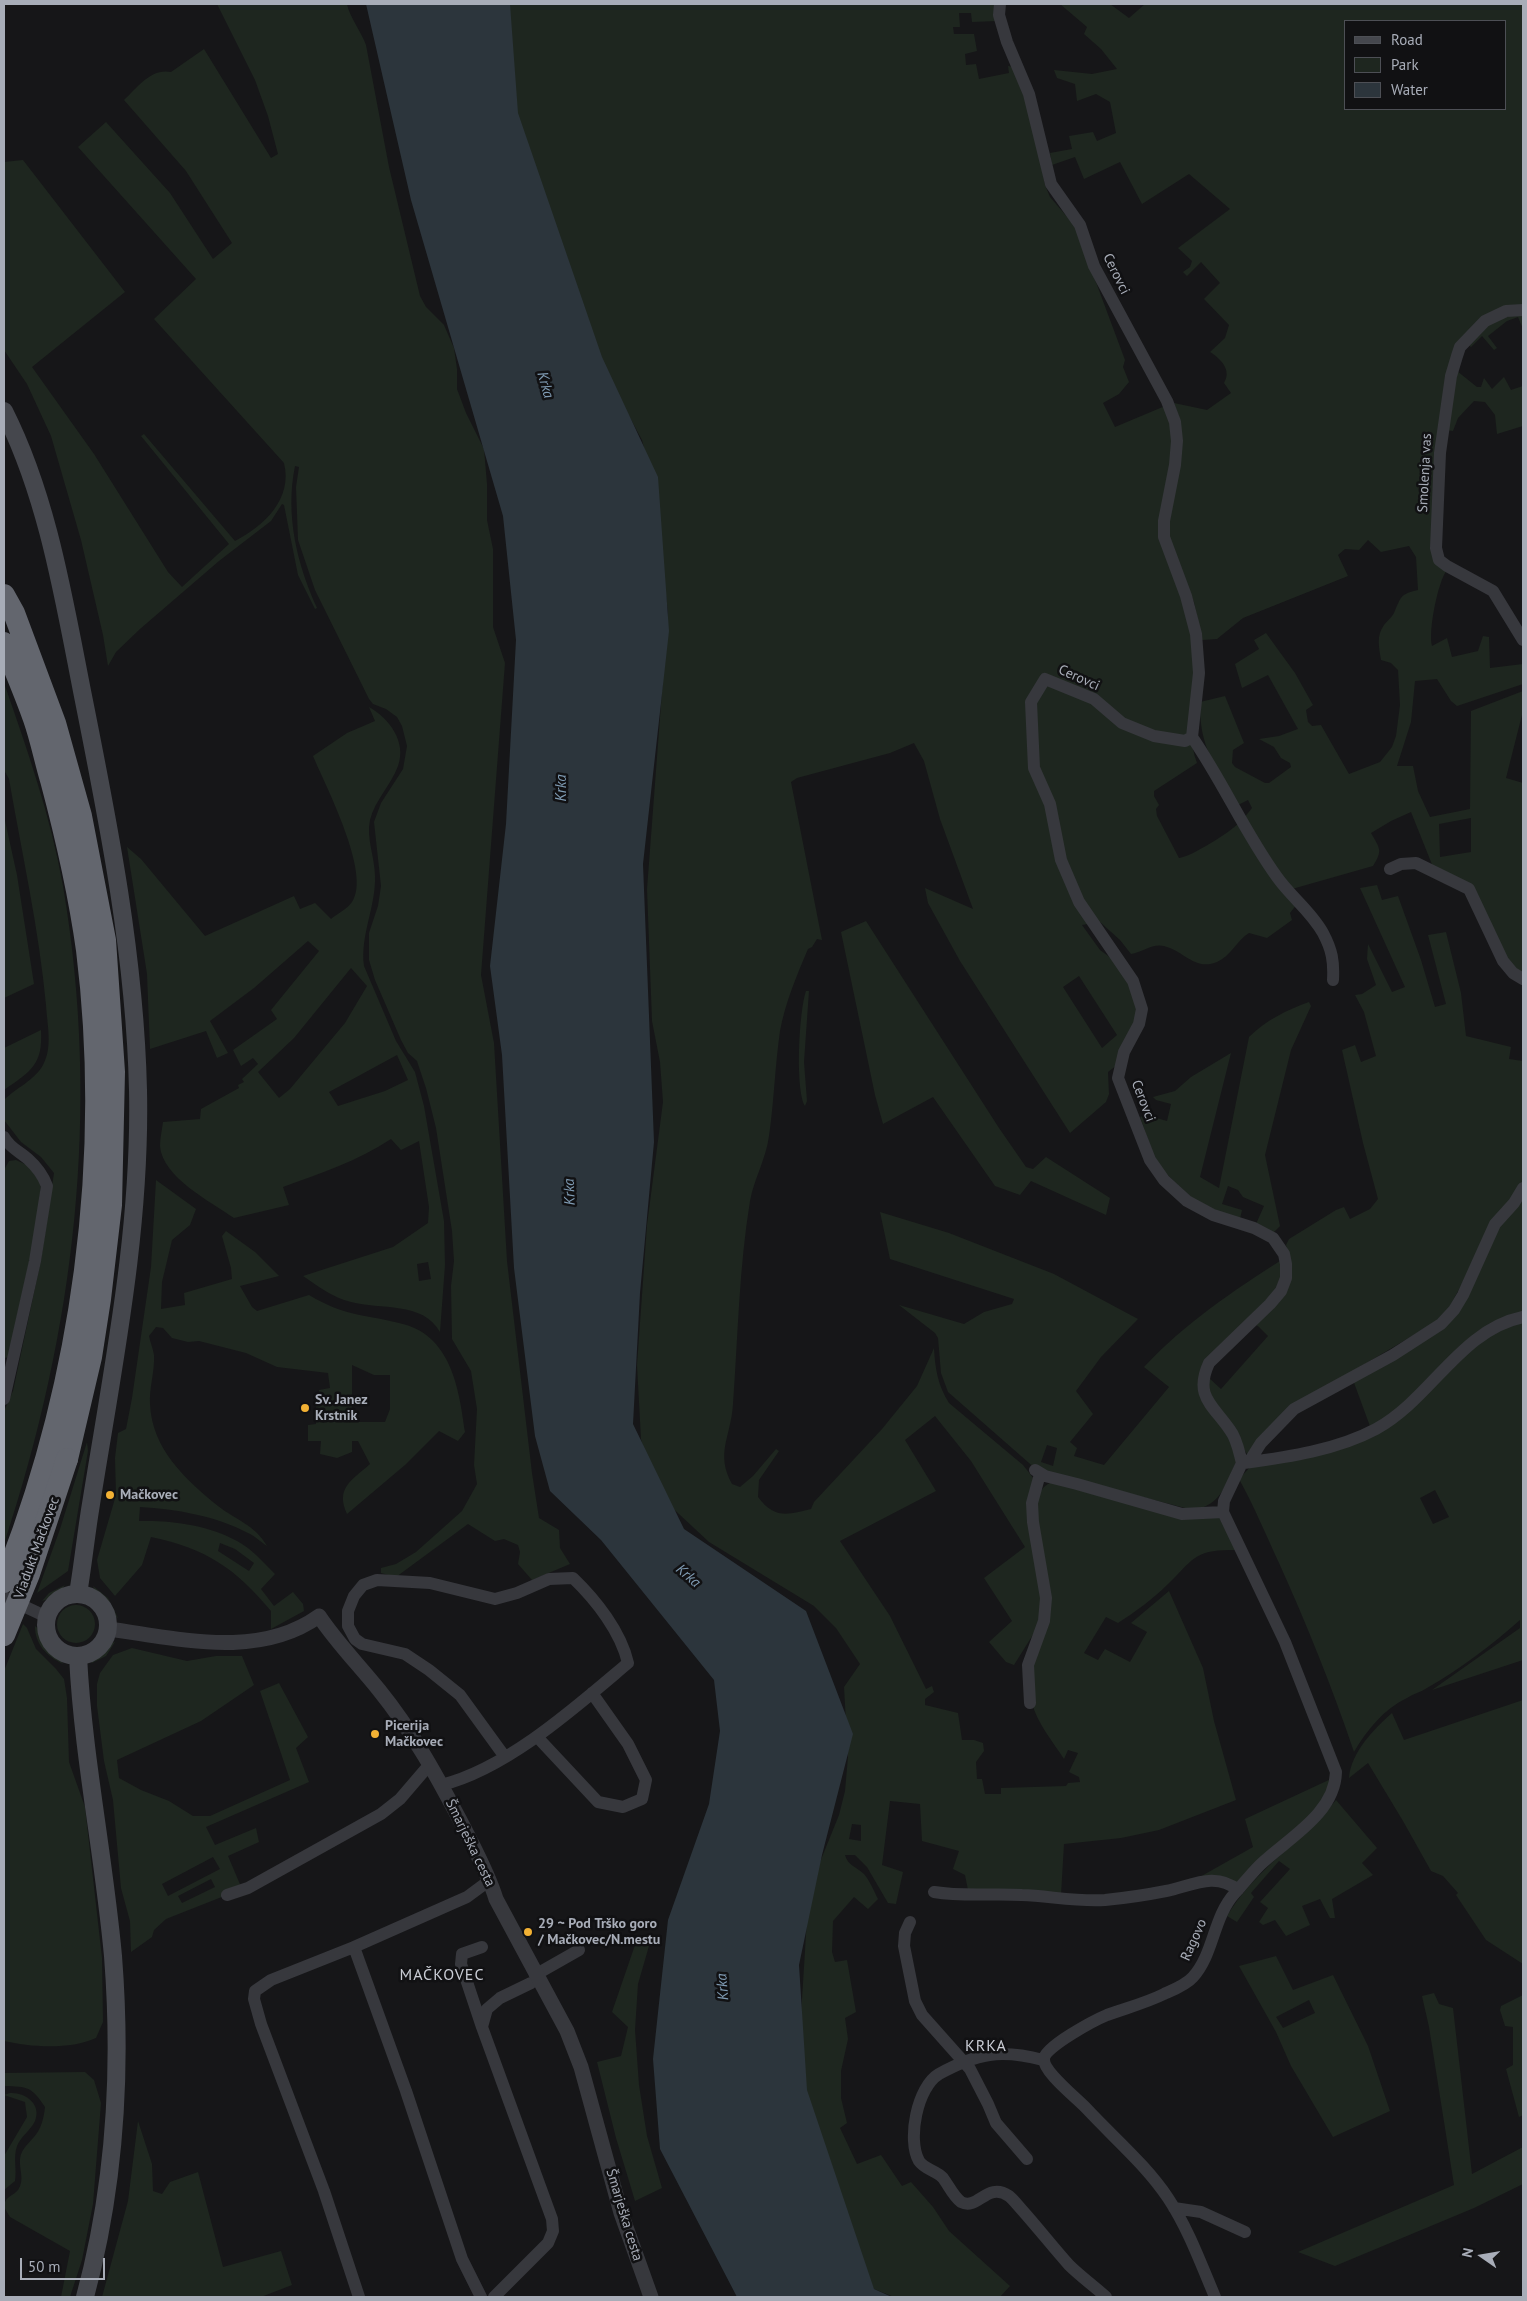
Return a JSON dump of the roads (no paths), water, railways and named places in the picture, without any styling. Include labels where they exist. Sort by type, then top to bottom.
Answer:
[{"type":"highway","points":[[4,595],[14,613],[55,723],[81,816],[106,947],[114,1072],[111,1205],[100,1299],[91,1357],[58,1456]]},
{"type":"highway","points":[[4,643],[34,719],[62,822],[75,880],[87,951],[96,1072],[96,1139],[87,1260],[70,1360],[58,1456]]},
{"type":"highway","name":"Viadukt Mačkovec","points":[[4,1582],[58,1456]]},
{"type":"highway","name":"Viadukt Mačkovec","points":[[4,1635],[32,1565],[58,1456]]},
{"type":"main road","points":[[4,411],[34,484],[53,554],[70,631],[105,801],[127,942],[135,1012],[138,1149],[131,1252],[78,1594]]},
{"type":"main road","points":[[78,1594],[94,1598],[101,1604],[108,1620],[108,1629],[102,1645],[87,1655],[78,1656],[68,1655],[59,1651],[52,1644],[48,1635],[48,1617],[56,1602],[69,1595],[78,1594]]},
{"type":"main road","points":[[78,1656],[85,1745],[113,1955],[116,2022],[116,2108],[110,2177],[102,2231],[85,2297]]},
{"type":"street","name":"Cerovci","points":[[1000,4],[1000,15],[1006,42],[1030,94],[1051,184],[1080,225],[1094,266],[1167,401],[1175,422],[1175,465],[1164,521],[1164,537],[1186,596],[1196,634],[1199,673],[1192,737],[1185,741],[1154,736],[1122,723],[1094,699],[1045,679],[1031,702],[1034,768],[1050,804],[1061,860],[1079,902],[1133,981],[1139,995],[1142,1009],[1140,1024],[1124,1052],[1118,1078],[1150,1160],[1164,1180],[1187,1201],[1213,1214],[1254,1228],[1273,1238],[1284,1254],[1286,1278],[1281,1291],[1209,1363],[1204,1374],[1202,1390],[1232,1432],[1246,1463]]},
{"type":"street","name":"Smolenja vas","points":[[1523,310],[1506,311],[1485,321],[1460,347],[1456,356],[1440,453],[1436,548],[1440,560],[1447,566],[1493,591],[1523,640]]},
{"type":"street","points":[[1192,737],[1214,770],[1231,803],[1273,871],[1292,897],[1309,912],[1322,933],[1334,959],[1333,980]]},
{"type":"street","points":[[1390,869],[1401,864],[1416,863],[1469,889],[1503,961],[1513,973],[1523,979]]},
{"type":"street","points":[[4,1137],[8,1145],[28,1158],[42,1174],[47,1186],[37,1251],[4,1399]]},
{"type":"street","points":[[1030,1703],[1028,1665],[1044,1620],[1046,1598],[1033,1522],[1032,1503],[1037,1472],[1182,1514],[1223,1512],[1224,1501],[1246,1463],[1265,1438],[1294,1409],[1393,1355],[1440,1324],[1454,1310],[1464,1294],[1495,1224],[1514,1203],[1523,1188]]},
{"type":"street","points":[[1246,1463],[1307,1453],[1349,1440],[1377,1428],[1408,1405],[1475,1341],[1493,1328],[1523,1317]]},
{"type":"street","name":"Ragovo","points":[[1043,2060],[1046,2052],[1054,2045],[1106,2016],[1151,2000],[1192,1979],[1202,1965],[1223,1912],[1238,1890],[1258,1867],[1324,1807],[1332,1795],[1336,1784],[1336,1772],[1285,1642],[1223,1512]]},
{"type":"street","points":[[442,1785],[459,1780],[505,1757],[548,1729],[628,1663],[624,1647],[611,1625],[585,1590],[573,1578],[549,1579],[517,1593],[495,1599],[430,1583],[376,1580],[363,1585],[354,1596],[348,1611],[348,1626],[355,1639],[362,1644],[405,1654],[429,1670],[460,1695],[505,1757]]},
{"type":"street","points":[[4,1597],[48,1617]]},
{"type":"street","name":"Šmarješka cesta","points":[[108,1629],[240,1643],[283,1636],[306,1626],[319,1616],[342,1649],[378,1689],[408,1728],[430,1764],[490,1880],[496,1899],[533,1979],[567,2031],[581,2067],[621,2213],[651,2297]]},
{"type":"street","points":[[540,1740],[598,1802],[623,1808],[642,1799],[646,1780],[628,1744],[592,1693]]},
{"type":"street","points":[[227,1895],[248,1888],[381,1814],[400,1799],[430,1764]]},
{"type":"street","points":[[359,2297],[324,2191],[261,2024],[254,1999],[255,1991],[266,1983],[354,1947],[467,1897],[490,1880]]},
{"type":"street","points":[[934,1892],[973,1897],[1022,1895],[1106,1900],[1168,1890],[1209,1880],[1222,1881],[1238,1890]]},
{"type":"street","points":[[910,1922],[905,1933],[904,1946],[914,2001],[922,2015],[964,2061],[981,2090],[996,2124],[1027,2159]]},
{"type":"street","points":[[354,1947],[406,2091],[462,2259],[481,2297]]},
{"type":"street","points":[[482,1947],[462,1954],[460,1964],[552,2219],[553,2231],[548,2243],[494,2297]]},
{"type":"street","points":[[482,2027],[487,2009],[500,1998],[579,1950]]},
{"type":"street","points":[[1106,2297],[1071,2266],[1008,2196],[992,2191],[984,2194],[974,2203],[966,2204],[953,2194],[941,2176],[920,2163],[912,2140],[914,2125],[922,2095],[935,2076],[964,2061],[1004,2052],[1043,2060],[1046,2068],[1052,2075],[1156,2181],[1174,2208],[1214,2297]]},
{"type":"street","points":[[1174,2208],[1201,2212],[1244,2232]]},
{"type":"water","name":"Krka","points":[[366,4],[510,4],[518,113],[602,357],[658,477],[669,631],[643,864],[654,1142],[640,1293],[633,1424],[684,1529],[806,1611],[853,1734],[822,1855],[799,1965],[807,2090],[874,2289],[892,2297],[737,2297],[660,2149],[653,2059],[668,1920],[709,1804],[720,1731],[714,1680],[601,1540],[550,1491],[535,1436],[514,1268],[502,1055],[490,966],[506,824],[516,640],[503,516],[411,200]]},
{"type":"place","name":"Sv. Janez Krstnik","points":[[305,1408]]},
{"type":"place","name":"Mačkovec","points":[[110,1495]]},
{"type":"place","name":"Picerija Mačkovec","points":[[375,1734]]},
{"type":"place","name":"29 ~ Pod Trško goro / Mačkovec/N.mestu","points":[[528,1932]]},
{"type":"district","name":"MAČKOVEC","points":[[442,1975]]},
{"type":"district","name":"KRKA","points":[[986,2046]]}]
